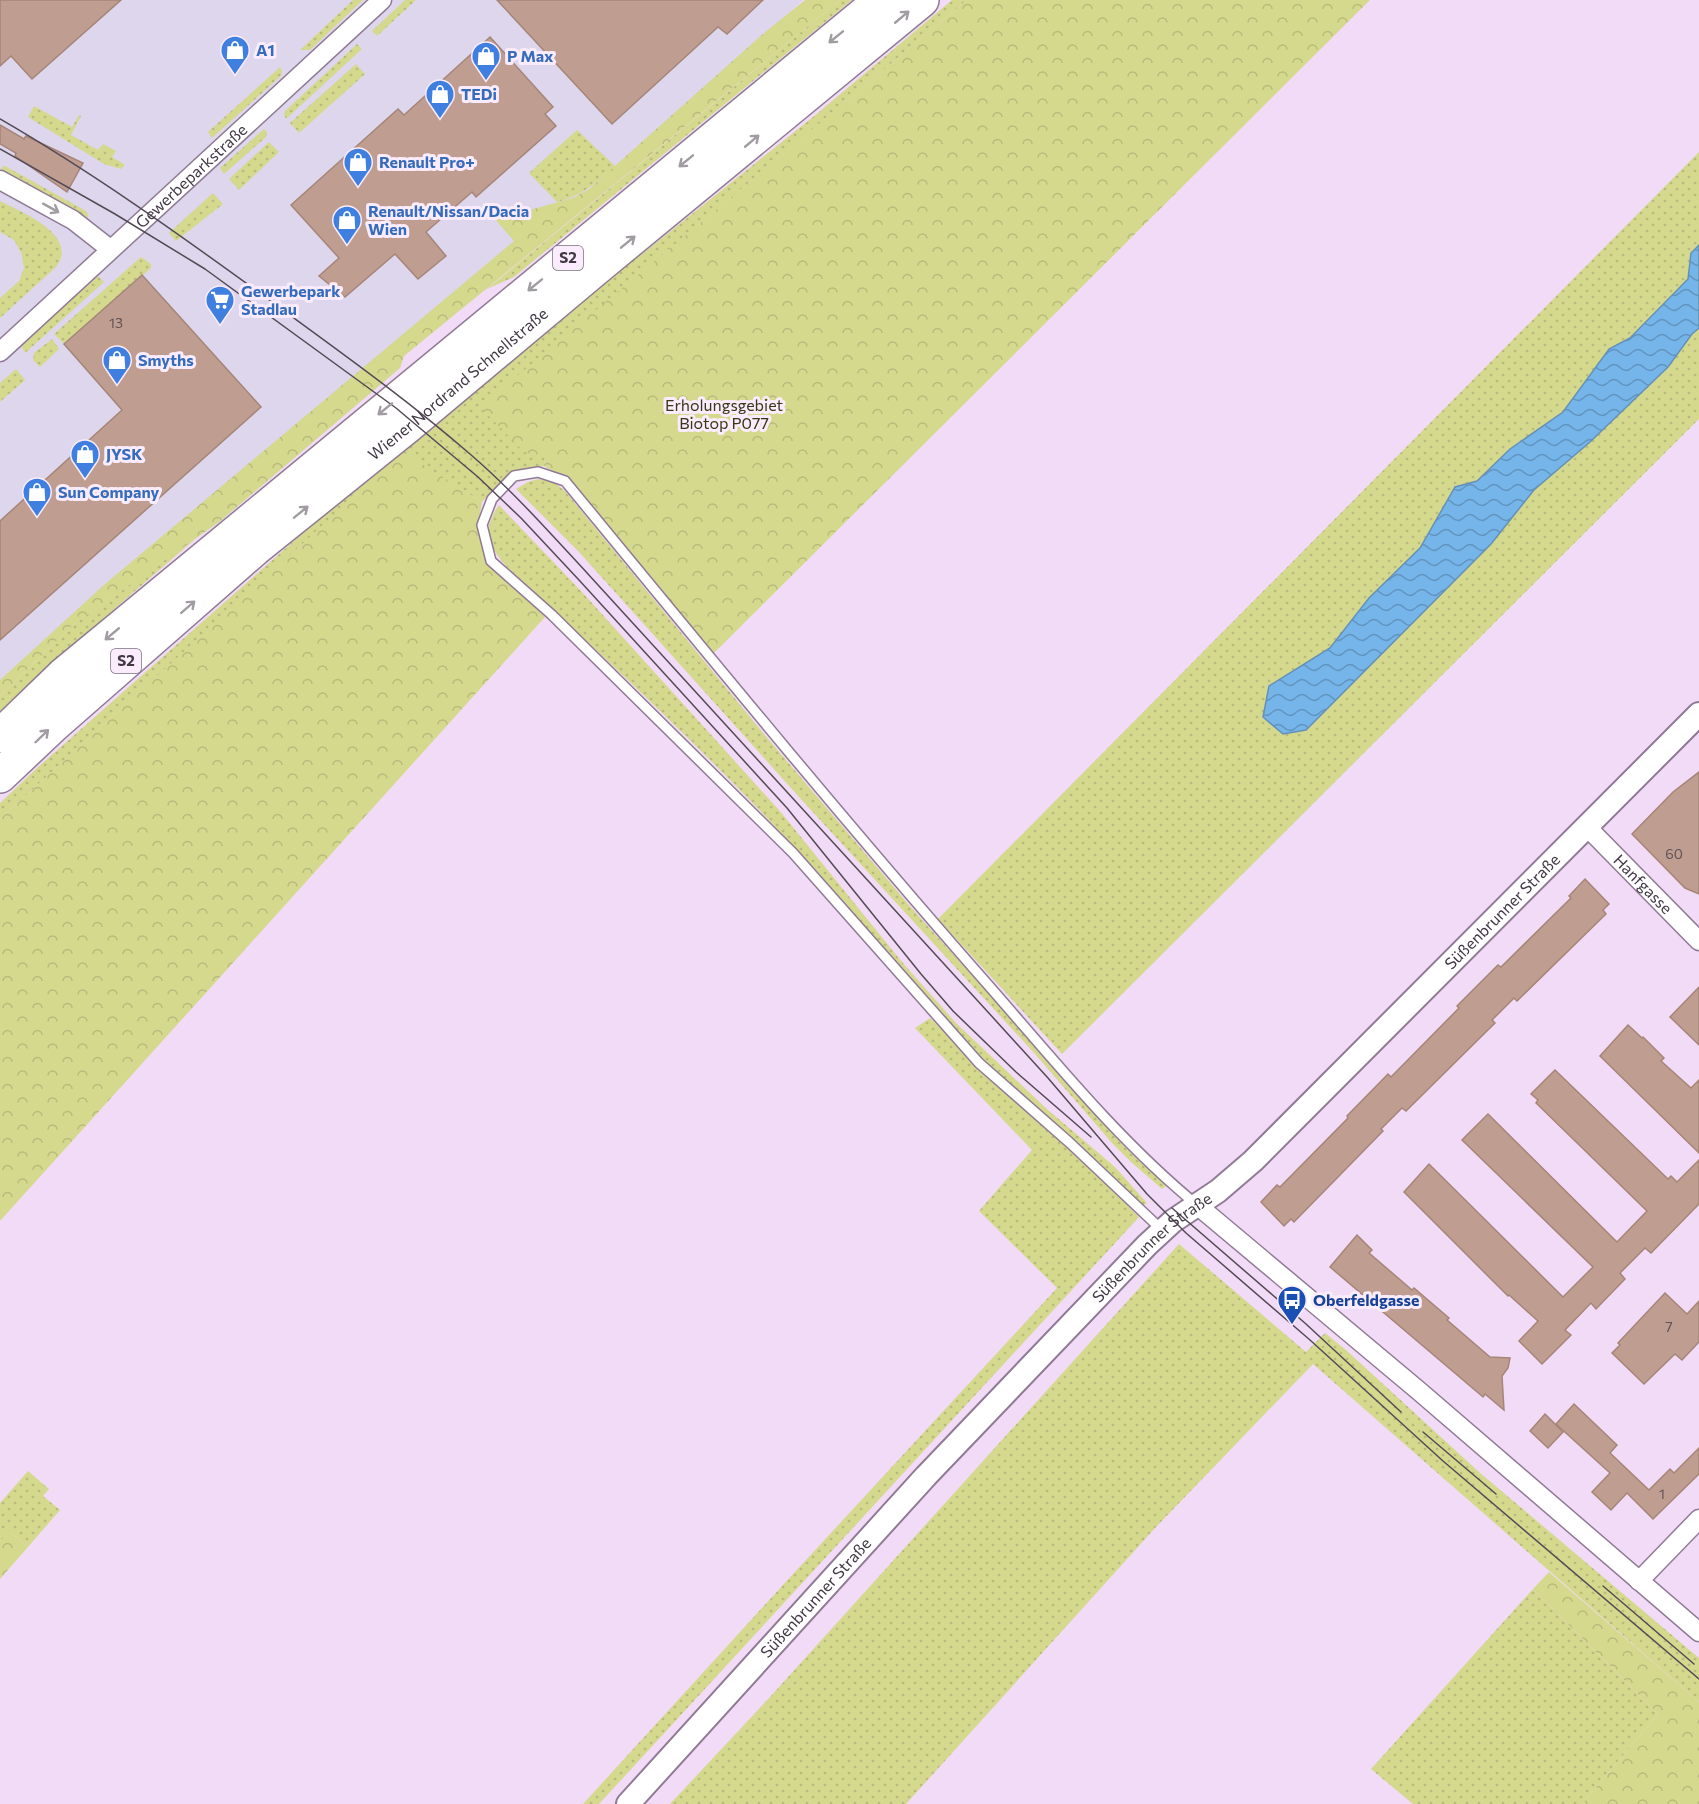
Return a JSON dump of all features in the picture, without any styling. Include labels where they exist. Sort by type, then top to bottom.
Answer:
[{"type":"highway","name":"Wiener Nordrand Schnellstraße","points":[[0,736],[63,675],[881,0]]},
{"type":"highway","name":"Wiener Nordrand Schnellstraße","points":[[0,776],[54,725],[255,549],[408,426],[922,0]]},
{"type":"street","name":"Gewerbeparkstraße","points":[[0,352],[382,0]]},
{"type":"street","points":[[0,180],[74,220],[110,249]]},
{"type":"street","name":"Süßenbrunner Straße","points":[[628,1804],[926,1476],[1162,1230],[1218,1191],[1253,1161],[1699,714]]},
{"type":"street","name":"Hanfgasse","points":[[1587,827],[1699,941]]},
{"type":"street","points":[[1197,1205],[1428,1399],[1699,1632]]},
{"type":"street","points":[[1639,1581],[1699,1519]]},
{"type":"lane","points":[[1162,1230],[1070,1143],[979,1063],[793,853],[552,615],[491,561],[482,525],[492,499],[514,476],[538,472],[565,481],[865,844],[1120,1134],[1197,1205]]},
{"type":"shaded area","name":"Gewerbepark Stadlau","points":[[0,0],[803,0],[487,289],[476,295],[404,356],[400,368],[219,522],[74,624],[0,693]]},
{"type":"green space","points":[[353,0],[363,0],[310,50],[300,50]]},
{"type":"green space","points":[[405,0],[416,0],[377,36],[372,31]]},
{"type":"green space","points":[[805,0],[840,0],[404,356],[400,368],[219,522],[74,624],[0,696],[0,680],[105,584],[514,241],[488,211],[492,210],[504,217],[573,198],[589,189],[764,33]]},
{"type":"green space","points":[[840,0],[852,0],[514,277],[487,289]]},
{"type":"green space","points":[[952,0],[967,0],[481,407],[545,458],[544,466],[511,472],[482,502],[403,453],[0,819],[0,803],[37,768],[389,457],[614,274],[813,117]]},
{"type":"green space","name":"Erholungsgebiet Biotop P077","points":[[967,0],[1370,0],[714,653],[568,480],[544,466],[545,458],[524,452],[480,407]]},
{"type":"green space","points":[[357,44],[362,49],[286,119],[285,111]]},
{"type":"green space","points":[[356,64],[365,74],[299,133],[290,123]]},
{"type":"green space","points":[[280,67],[281,76],[212,138],[208,132]]},
{"type":"green space","points":[[34,106],[72,127],[79,115],[81,116],[71,135],[98,150],[103,144],[116,151],[112,157],[124,166],[121,169],[104,164],[28,117]]},
{"type":"green space","points":[[264,129],[267,132],[266,137],[224,174],[220,168]]},
{"type":"green space","points":[[577,130],[615,166],[582,192],[557,202],[529,173]]},
{"type":"green space","points":[[269,142],[279,152],[239,190],[229,179]]},
{"type":"green space","points":[[1699,152],[1699,245],[1691,253],[1688,279],[1630,338],[1609,349],[1563,412],[1510,449],[1477,481],[1455,487],[1420,548],[1369,598],[1330,648],[1269,686],[1379,656],[1491,544],[1534,490],[1590,442],[1668,367],[1699,328],[1699,419],[1062,1054],[938,919]]},
{"type":"green space","points":[[3,166],[86,211],[88,218],[1,170]]},
{"type":"green space","points":[[213,193],[223,204],[176,241],[169,233]]},
{"type":"green space","points":[[0,201],[45,226],[60,245],[61,255],[56,267],[0,318],[0,298],[19,281],[24,268],[21,252],[14,240],[0,232]]},
{"type":"green space","points":[[141,257],[151,264],[151,268],[64,344],[54,334]]},
{"type":"green space","points":[[98,276],[104,282],[25,353],[21,345]]},
{"type":"green space","points":[[52,339],[59,349],[40,367],[33,360],[34,353]]},
{"type":"green space","points":[[16,369],[25,380],[0,402],[0,383]]},
{"type":"green space","points":[[403,452],[482,502],[478,525],[486,561],[545,617],[0,1221],[0,819]]},
{"type":"green space","points":[[538,479],[554,482],[565,491],[764,734],[909,905],[1130,1152],[1166,1186],[1162,1189],[1112,1143],[1035,1054],[799,797],[579,552],[516,489]]},
{"type":"green space","points":[[499,505],[582,592],[779,810],[902,962],[956,1023],[1048,1110],[1115,1167],[1147,1203],[1142,1206],[1100,1164],[967,1043],[770,821],[660,711],[508,568],[492,546],[489,531],[493,514]]},
{"type":"green space","points":[[201,534],[53,662],[0,712],[0,696],[74,624]]},
{"type":"green space","points":[[930,1018],[1062,1141],[1139,1217],[599,1804],[583,1804],[1057,1288],[979,1211],[1032,1150],[915,1028]]},
{"type":"green space","points":[[1179,1244],[1306,1352],[1325,1333],[1479,1472],[1699,1658],[1699,1702],[1313,1364],[1156,1527],[906,1804],[670,1804],[770,1697]]},
{"type":"green space","points":[[28,1471],[49,1489],[43,1496],[60,1510],[28,1547],[10,1532],[0,1542],[0,1503]]},
{"type":"green space","points":[[9,1531],[28,1547],[0,1579],[0,1542]]},
{"type":"green space","points":[[1549,1572],[1699,1702],[1699,1804],[1582,1804],[1658,1714],[1533,1589]]},
{"type":"green space","points":[[1533,1589],[1658,1714],[1582,1804],[1413,1804],[1371,1769]]},
{"type":"water","points":[[1699,245],[1699,328],[1668,367],[1590,442],[1534,490],[1491,544],[1306,730],[1283,734],[1263,717],[1269,686],[1330,648],[1369,598],[1420,548],[1455,487],[1477,481],[1510,449],[1563,412],[1609,349],[1630,338],[1688,279],[1691,253]]},
{"type":"building","points":[[0,0],[121,0],[32,79],[11,56],[0,66]]},
{"type":"building","points":[[497,0],[763,0],[727,34],[718,27],[612,124]]},
{"type":"building","points":[[490,37],[553,107],[545,114],[556,126],[476,197],[472,192],[426,232],[446,256],[418,279],[395,254],[345,297],[319,276],[339,258],[291,205],[398,109],[404,115]]},
{"type":"building","points":[[0,125],[24,139],[26,136],[83,163],[67,192],[15,156],[16,153],[0,144]]},
{"type":"building","points":[[142,275],[261,407],[0,640],[0,521],[122,410],[64,344]]},
{"type":"building","points":[[1699,772],[1699,894],[1685,888],[1632,834],[1673,792]]},
{"type":"building","points":[[1585,879],[1609,904],[1603,910],[1606,914],[1517,1001],[1514,998],[1492,1020],[1495,1023],[1406,1111],[1402,1108],[1381,1129],[1383,1131],[1294,1222],[1291,1219],[1284,1226],[1261,1202],[1277,1185],[1280,1187],[1388,1074],[1391,1077],[1498,965],[1501,967],[1571,898],[1569,896]]},
{"type":"building","points":[[1699,987],[1699,1045],[1670,1017]]},
{"type":"building","points":[[1628,1025],[1664,1058],[1661,1061],[1691,1088],[1699,1080],[1699,1153],[1600,1056]]},
{"type":"building","points":[[1555,1070],[1668,1179],[1671,1176],[1677,1182],[1699,1160],[1699,1204],[1651,1253],[1645,1248],[1620,1273],[1625,1279],[1596,1309],[1591,1303],[1565,1330],[1571,1335],[1542,1364],[1519,1341],[1538,1321],[1508,1296],[1404,1192],[1429,1164],[1563,1297],[1593,1267],[1462,1140],[1488,1114],[1617,1242],[1647,1211],[1536,1103],[1538,1100],[1531,1094]]},
{"type":"building","points":[[1357,1235],[1372,1250],[1369,1253],[1449,1318],[1447,1320],[1490,1357],[1510,1358],[1508,1368],[1502,1376],[1504,1410],[1485,1394],[1483,1397],[1330,1267]]},
{"type":"building","points":[[1665,1293],[1687,1314],[1699,1301],[1699,1342],[1682,1360],[1675,1354],[1644,1384],[1612,1353],[1620,1345],[1618,1343]]},
{"type":"building","points":[[1574,1404],[1617,1445],[1610,1453],[1649,1490],[1670,1469],[1674,1473],[1699,1448],[1699,1474],[1653,1519],[1627,1493],[1611,1510],[1592,1492],[1610,1473],[1556,1424]]},
{"type":"building","points":[[1545,1414],[1563,1432],[1548,1448],[1530,1431]]},
{"type":"tram line","points":[[0,119],[99,180],[226,268],[392,390],[486,468],[531,512],[588,574],[1048,1078],[1147,1194],[1186,1233],[1310,1340],[1443,1461],[1699,1679]]},
{"type":"tram line","points":[[0,149],[115,214],[205,269],[396,408],[478,477],[521,518],[579,580],[787,808],[953,1011],[1016,1072],[1091,1137]]},
{"type":"tram line","points":[[1172,1208],[1306,1324],[1401,1412]]},
{"type":"tram line","points":[[1423,1432],[1496,1494]]},
{"type":"tram line","points":[[1603,1586],[1694,1664]]},
{"type":"place","name":"A1","points":[[235,76]]},
{"type":"place","name":"P Max","points":[[486,82]]},
{"type":"place","name":"TEDi","points":[[440,120]]},
{"type":"place","name":"Renault Pro+","points":[[358,188]]},
{"type":"place","name":"Renault/Nissan/Dacia Wien","points":[[347,246]]},
{"type":"place","name":"Gewerbepark Stadlau","points":[[220,326]]},
{"type":"place","name":"Smyths","points":[[117,386]]},
{"type":"place","name":"JYSK","points":[[85,480]]},
{"type":"place","name":"Sun Company","points":[[37,518]]},
{"type":"place","name":"Oberfeldgasse","points":[[1292,1326]]}]
